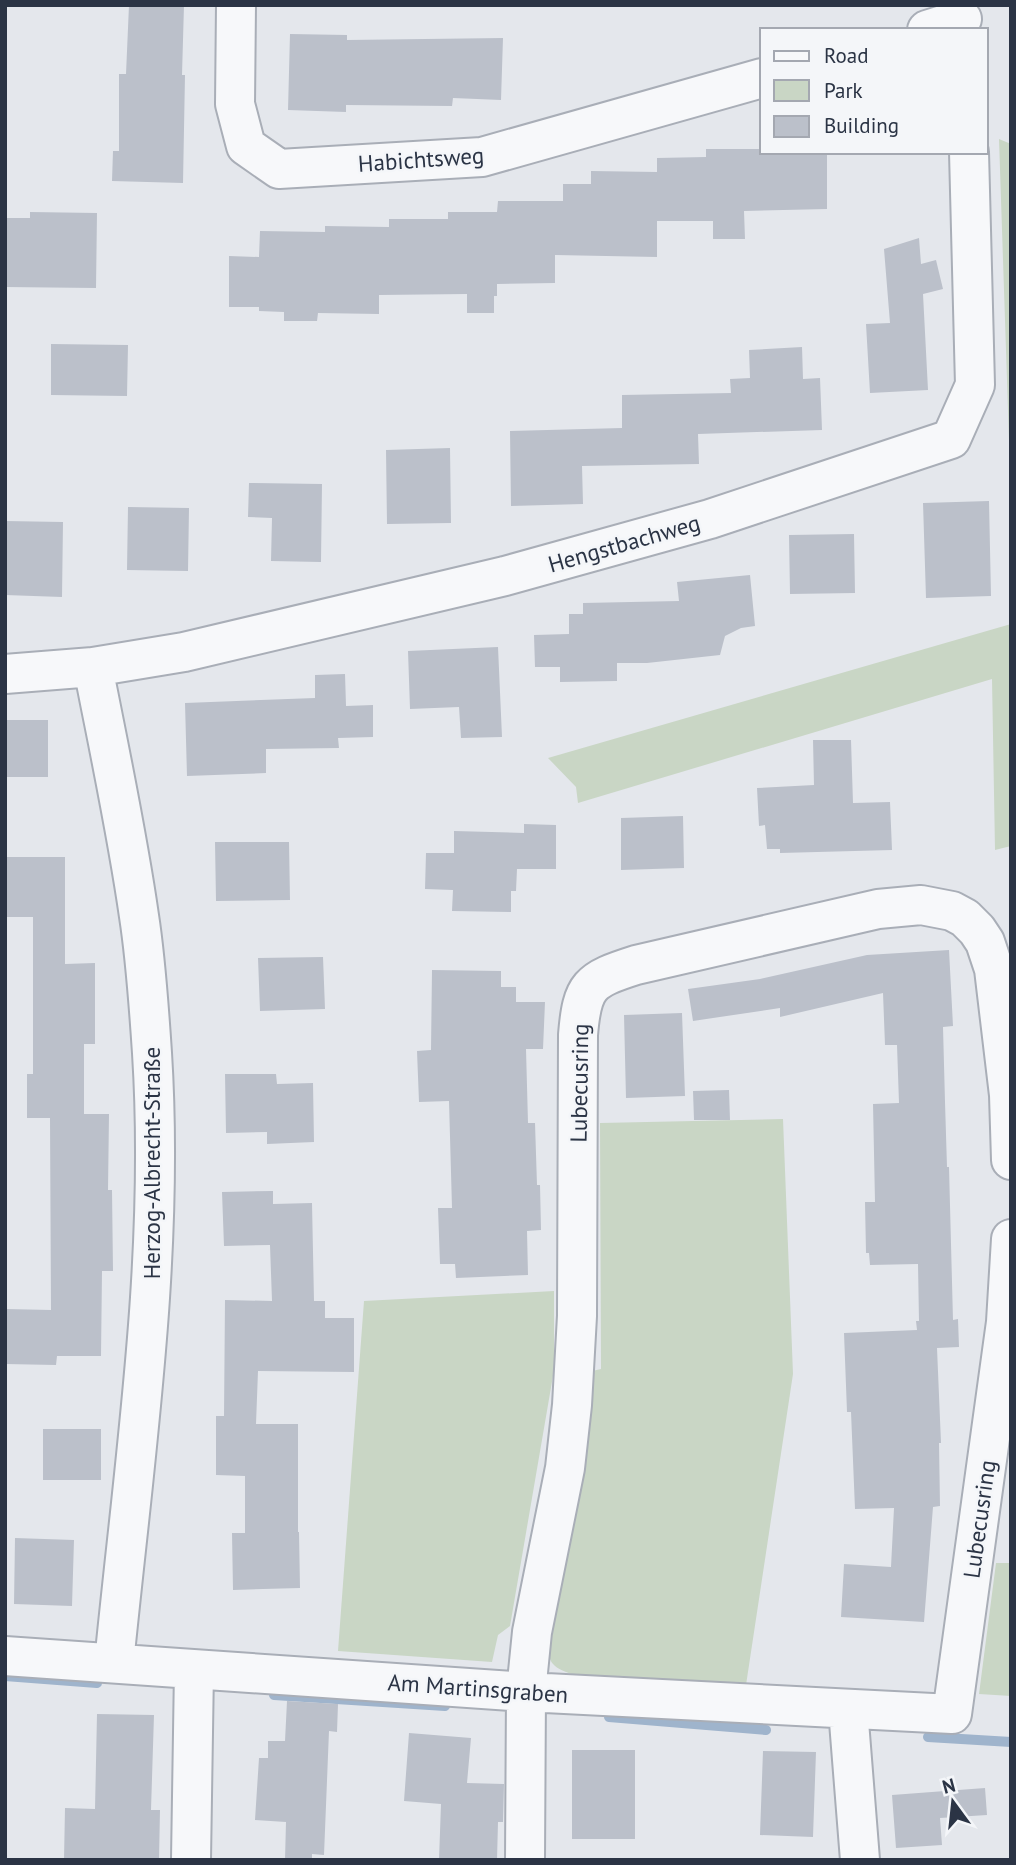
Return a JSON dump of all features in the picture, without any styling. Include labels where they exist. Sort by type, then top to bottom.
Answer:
[{"type":"street","name":"Habichtsweg","points":[[236,5],[234,104],[246,146],[279,169],[482,158],[760,79]]},
{"type":"street","name":"Hengstbachweg","points":[[5,674],[93,667],[184,653],[505,576],[710,519],[951,439],[975,385],[969,154]]},
{"type":"street","name":"Herzog-Albrecht-Straße","points":[[93,667],[140,917],[152,1055],[153,1101],[153,1254],[149,1318],[114,1663]]},
{"type":"street","name":"Lubecusring","points":[[526,1692],[532,1632],[565,1468],[572,1405],[577,1315],[578,1035],[583,1001],[594,982],[636,965],[878,909],[921,905],[952,911],[965,918],[977,930],[985,943],[993,970],[1009,1095],[1011,1160]]},
{"type":"street","name":"Lubecusring","points":[[952,1714],[1006,1322],[1011,1239]]},
{"type":"street","name":"Am Martinsgraben","points":[[5,1656],[526,1692],[952,1714]]},
{"type":"street","points":[[191,1860],[194,1669]]},
{"type":"street","points":[[524,1860],[526,1692]]},
{"type":"street","points":[[848,1709],[860,1860]]},
{"type":"green space","points":[[999,139],[1011,144],[1011,501]]},
{"type":"green space","points":[[1011,624],[1011,846],[995,850],[992,679],[578,803],[576,787],[548,758]]},
{"type":"green space","points":[[783,1119],[793,1374],[746,1685],[574,1675],[565,1672],[552,1662],[547,1636],[588,1372],[601,1369],[600,1123]]},
{"type":"green space","points":[[554,1291],[554,1370],[510,1626],[498,1635],[492,1662],[338,1651],[364,1301]]},
{"type":"green space","points":[[996,1563],[1011,1563],[1011,1696],[979,1694]]},
{"type":"building","points":[[129,5],[184,5],[183,183],[112,181],[113,151],[119,151],[119,74],[126,74]]},
{"type":"building","points":[[290,34],[347,35],[347,40],[503,38],[501,100],[453,98],[452,106],[346,105],[346,112],[288,110]]},
{"type":"building","points":[[706,149],[760,149],[760,154],[827,154],[827,209],[744,211],[745,239],[713,239],[713,221],[657,221],[657,257],[555,255],[555,283],[497,284],[494,313],[467,313],[467,294],[379,295],[379,314],[318,313],[317,321],[284,321],[284,312],[259,311],[259,307],[229,307],[229,256],[259,257],[260,231],[325,232],[325,226],[389,227],[389,219],[448,219],[448,212],[497,212],[498,201],[563,201],[563,184],[591,184],[591,171],[657,172],[657,158],[706,157]]},
{"type":"building","points":[[30,212],[97,213],[96,288],[5,287],[5,218],[30,218]]},
{"type":"building","points":[[919,238],[921,264],[936,260],[943,289],[923,294],[928,390],[870,393],[866,324],[890,323],[884,249]]},
{"type":"building","points":[[51,344],[128,345],[127,396],[51,395]]},
{"type":"building","points":[[802,347],[803,379],[820,378],[822,430],[698,434],[699,464],[582,466],[583,504],[511,506],[510,431],[622,428],[622,395],[731,393],[730,379],[750,378],[749,350]]},
{"type":"building","points":[[450,448],[451,523],[387,524],[386,450]]},
{"type":"building","points":[[249,483],[322,484],[321,562],[271,561],[272,518],[248,517]]},
{"type":"building","points":[[989,501],[991,596],[926,598],[923,503]]},
{"type":"building","points":[[128,507],[189,508],[188,571],[127,570]]},
{"type":"building","points":[[5,521],[63,522],[62,597],[5,595]]},
{"type":"building","points":[[854,534],[855,593],[790,594],[789,535]]},
{"type":"building","points":[[750,575],[755,626],[741,628],[725,636],[720,655],[647,663],[617,663],[617,681],[560,682],[560,667],[535,667],[534,635],[569,634],[569,614],[583,614],[583,603],[679,601],[677,582]]},
{"type":"building","points":[[498,647],[502,737],[461,738],[459,707],[410,709],[408,651]]},
{"type":"building","points":[[345,674],[346,706],[373,705],[373,737],[338,738],[339,748],[266,749],[266,773],[187,776],[185,703],[315,698],[315,675]]},
{"type":"building","points":[[5,720],[48,720],[48,777],[5,777]]},
{"type":"building","points":[[813,740],[851,740],[853,803],[890,802],[892,850],[780,853],[780,849],[767,849],[765,825],[759,826],[757,788],[814,785]]},
{"type":"building","points":[[683,816],[684,868],[621,870],[621,818]]},
{"type":"building","points":[[524,824],[556,825],[556,869],[517,869],[516,891],[511,891],[511,912],[452,911],[453,890],[425,889],[426,853],[454,853],[454,831],[524,833]]},
{"type":"building","points":[[215,842],[289,842],[290,900],[216,901]]},
{"type":"building","points":[[6,857],[65,857],[65,964],[95,963],[95,1044],[84,1044],[84,1114],[109,1114],[108,1190],[112,1190],[113,1271],[102,1271],[101,1356],[57,1356],[56,1365],[5,1364],[5,1309],[51,1310],[50,1118],[27,1118],[27,1074],[33,1074],[33,917],[5,917]]},
{"type":"building","points":[[949,950],[953,1026],[943,1027],[953,1320],[958,1319],[959,1347],[937,1348],[941,1443],[940,1506],[933,1507],[924,1622],[841,1617],[844,1564],[891,1567],[894,1508],[855,1509],[844,1333],[917,1330],[916,1321],[919,1321],[918,1264],[870,1265],[869,1253],[866,1253],[865,1202],[875,1202],[873,1104],[899,1103],[897,1045],[885,1045],[883,993],[780,1017],[780,1008],[693,1021],[688,989],[760,979],[867,955]]},
{"type":"building","points":[[323,957],[325,1009],[260,1011],[258,958]]},
{"type":"building","points":[[432,970],[501,971],[501,987],[516,987],[516,1002],[545,1002],[543,1049],[526,1049],[528,1123],[535,1123],[541,1230],[527,1231],[528,1275],[456,1278],[455,1264],[440,1264],[438,1208],[452,1208],[449,1101],[419,1102],[417,1051],[431,1050]]},
{"type":"building","points":[[682,1013],[685,1096],[626,1098],[624,1015]]},
{"type":"building","points":[[225,1074],[276,1074],[277,1084],[313,1083],[314,1142],[267,1144],[267,1132],[226,1133]]},
{"type":"building","points":[[729,1090],[730,1120],[694,1120],[693,1091]]},
{"type":"building","points":[[273,1191],[273,1204],[312,1203],[314,1301],[325,1301],[325,1318],[354,1318],[354,1372],[258,1371],[256,1424],[298,1424],[300,1588],[233,1590],[232,1533],[245,1533],[245,1476],[216,1475],[216,1416],[224,1416],[225,1300],[272,1301],[270,1245],[224,1246],[222,1192]]},
{"type":"building","points":[[43,1429],[101,1429],[101,1480],[43,1480]]},
{"type":"building","points":[[15,1538],[74,1540],[72,1606],[14,1604]]},
{"type":"building","points":[[287,1701],[338,1704],[337,1732],[329,1731],[324,1855],[312,1854],[312,1860],[285,1860],[286,1822],[255,1820],[259,1758],[268,1758],[268,1741],[285,1741]]},
{"type":"building","points":[[97,1714],[154,1715],[151,1810],[160,1810],[159,1860],[64,1860],[65,1808],[95,1809]]},
{"type":"building","points":[[409,1733],[471,1738],[467,1783],[504,1784],[503,1822],[498,1822],[497,1860],[439,1860],[441,1804],[404,1801]]},
{"type":"building","points":[[572,1750],[635,1750],[635,1839],[572,1839]]},
{"type":"building","points":[[763,1751],[816,1752],[813,1837],[760,1835]]},
{"type":"building","points":[[985,1788],[987,1815],[940,1818],[942,1845],[896,1848],[892,1795]]},
{"type":"waterway","points":[[5,1676],[97,1683]]},
{"type":"waterway","points":[[274,1695],[445,1706]]},
{"type":"waterway","points":[[609,1717],[766,1730]]},
{"type":"waterway","points":[[928,1737],[1011,1742]]}]
